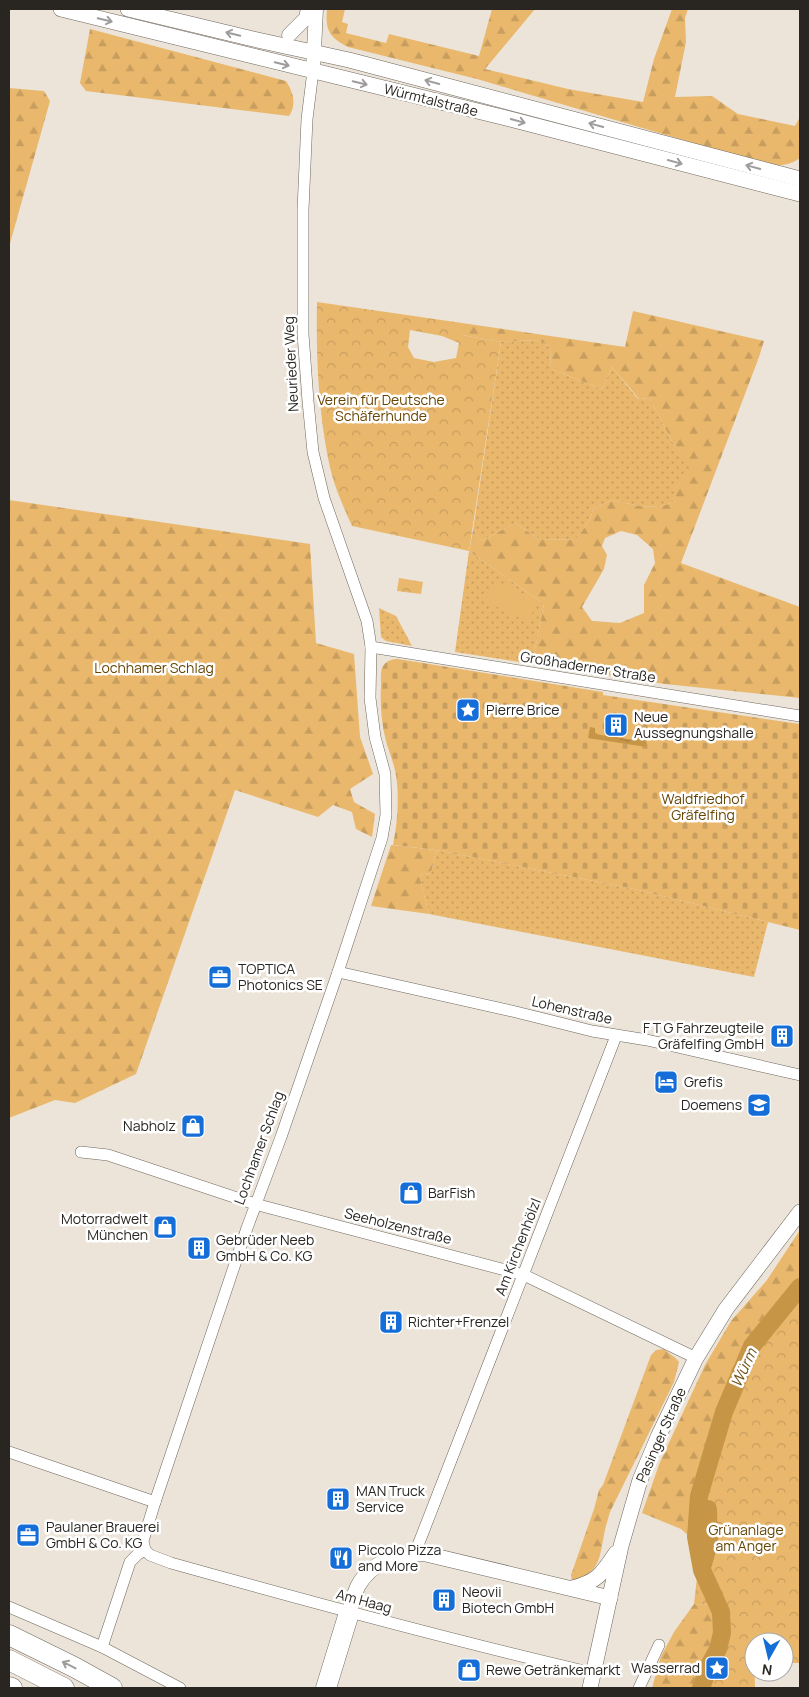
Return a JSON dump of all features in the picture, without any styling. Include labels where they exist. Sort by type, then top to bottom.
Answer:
[{"type":"highway","points":[[326,1688],[349,1613]]},
{"type":"highway","points":[[9,1635],[112,1688]]},
{"type":"highway","points":[[9,1660],[64,1688]]},
{"type":"main road","name":"Würmtalstraße","points":[[61,9],[510,119],[800,194]]},
{"type":"main road","name":"Würmtalstraße","points":[[128,9],[314,52],[800,179]]},
{"type":"main road","points":[[253,39],[290,35]]},
{"type":"main road","name":"Pasinger Straße","points":[[590,1688],[621,1546],[640,1480],[659,1435],[696,1358],[726,1309],[800,1212]]},
{"type":"main road","points":[[572,1588],[586,1585],[598,1578],[621,1546]]},
{"type":"main road","points":[[349,1613],[358,1587],[369,1572],[389,1559],[415,1553],[610,1598]]},
{"type":"street","points":[[290,35],[306,18],[308,9]]},
{"type":"street","points":[[313,71],[316,9]]},
{"type":"street","name":"Neurieder Weg","points":[[313,71],[307,119],[303,334],[313,452],[324,498],[368,621],[371,647]]},
{"type":"street","name":"Großhaderner Straße","points":[[371,647],[800,716]]},
{"type":"street","name":"Lochhamer Schlag","points":[[145,1550],[143,1541],[255,1204],[281,1137],[382,838],[386,815],[385,774],[376,737],[370,698],[371,647]]},
{"type":"street","name":"Lohenstraße","points":[[338,972],[616,1036],[647,1040],[800,1075]]},
{"type":"street","name":"Am Kirchenhölzl","points":[[415,1553],[616,1036]]},
{"type":"street","name":"Seeholzenstraße","points":[[81,1152],[108,1155],[255,1204],[524,1274],[696,1358]]},
{"type":"street","points":[[9,1452],[156,1502]]},
{"type":"street","points":[[102,1646],[130,1562],[145,1550]]},
{"type":"street","name":"Am Haag","points":[[145,1550],[150,1555],[171,1563],[349,1613],[456,1641],[580,1670]]},
{"type":"street","points":[[9,1607],[102,1646],[180,1688]]},
{"type":"street","points":[[639,1688],[659,1645]]},
{"type":"green space","points":[[327,9],[345,9],[342,22],[348,24],[346,33],[386,43],[389,34],[479,56],[492,9],[535,9],[485,69],[568,89],[643,102],[654,59],[672,9],[688,9],[685,18],[686,42],[675,97],[712,96],[738,114],[795,126],[800,117],[800,158],[794,162],[771,166],[477,79],[348,47],[332,36],[327,22]]},
{"type":"green space","points":[[90,29],[286,81],[291,89],[293,107],[289,116],[86,91],[80,83]]},
{"type":"green space","points":[[9,88],[44,91],[50,101],[9,247]]},
{"type":"green space","name":"Verein für Deutsche Schäferhunde","points":[[317,302],[462,323],[462,335],[501,342],[469,551],[352,526],[335,484],[325,439],[318,380]],"holes":[[[410,330],[442,336],[459,343],[456,358],[434,362],[414,358],[408,347]]]},
{"type":"green space","points":[[633,311],[764,341],[681,563],[800,607],[800,698],[665,684],[532,664],[544,604],[469,551],[473,530],[481,541],[515,523],[539,539],[576,540],[590,519],[593,509],[612,500],[639,506],[660,507],[676,501],[676,488],[693,465],[674,445],[650,398],[639,399],[612,367],[602,389],[551,369],[550,346],[536,340],[501,342],[462,335],[462,323],[625,347]],"holes":[[[621,531],[637,535],[653,549],[655,563],[644,585],[644,613],[620,623],[592,621],[582,607],[604,569],[607,555],[602,546],[605,538]]]},
{"type":"green space","points":[[536,340],[550,346],[551,369],[602,389],[612,367],[638,399],[650,398],[674,445],[694,465],[676,488],[676,501],[660,507],[639,506],[612,500],[593,509],[590,519],[576,540],[539,539],[515,523],[481,541],[473,530],[501,342]]},
{"type":"green space","name":"Lochhamer Schlag","points":[[9,500],[310,544],[316,643],[354,654],[360,737],[373,774],[350,789],[354,802],[375,814],[372,837],[356,829],[352,812],[333,805],[318,817],[235,790],[136,1074],[75,1103],[55,1100],[9,1118]]},
{"type":"green space","points":[[469,551],[544,604],[532,664],[455,652]]},
{"type":"green space","points":[[399,578],[423,582],[421,594],[397,591]]},
{"type":"green space","points":[[495,580],[538,601],[528,622],[485,601]]},
{"type":"green space","points":[[379,608],[396,616],[412,646],[386,641],[381,637]]},
{"type":"green space","name":"Waldfriedhof Gräfelfing","points":[[398,659],[603,692],[603,695],[800,724],[800,930],[634,889],[436,850],[393,845],[396,830],[398,791],[383,727],[381,676],[385,663]]},
{"type":"green space","points":[[391,845],[436,850],[431,873],[419,875],[429,914],[371,906]]},
{"type":"green space","points":[[436,850],[634,889],[768,922],[754,977],[429,914],[419,875],[431,873]]},
{"type":"green space","points":[[800,1230],[800,1277],[787,1291],[747,1345],[722,1404],[696,1488],[691,1511],[690,1537],[681,1529],[642,1513],[660,1462],[705,1365],[731,1321],[767,1280]]},
{"type":"green space","name":"Grünanlage am Anger","points":[[800,1277],[800,1663],[794,1663],[794,1632],[744,1632],[744,1682],[755,1682],[755,1688],[699,1688],[718,1615],[711,1605],[694,1604],[697,1577],[690,1537],[691,1511],[696,1488],[722,1404],[747,1345],[787,1291]]},
{"type":"green space","points":[[664,1349],[679,1362],[674,1382],[610,1512],[597,1564],[588,1574],[572,1581],[571,1575],[599,1490],[603,1485],[651,1355],[656,1350]]},
{"type":"green space","points":[[694,1604],[711,1605],[718,1615],[702,1674],[716,1688],[652,1688],[661,1656],[674,1632]]},
{"type":"water","points":[[590,727],[595,728],[595,734],[634,740],[636,734],[647,736],[646,747],[588,738]]},
{"type":"waterway","name":"Würm","points":[[701,1688],[718,1649],[722,1633],[721,1612],[702,1570],[696,1537],[699,1496],[724,1412],[752,1346],[800,1287]]},
{"type":"waterway","name":"Würm","points":[[703,1564],[709,1543],[708,1509]]},
{"type":"place","name":"Pierre Brice","points":[[468,710]]},
{"type":"place","name":"Neue Aussegnungshalle","points":[[616,725]]},
{"type":"place","name":"TOPTICA Photonics SE","points":[[220,977]]},
{"type":"place","name":"F T G Fahrzeugteile Gräfelfing GmbH","points":[[782,1036]]},
{"type":"place","name":"Grefis","points":[[666,1082]]},
{"type":"place","name":"Doemens","points":[[759,1105]]},
{"type":"place","name":"Nabholz","points":[[193,1126]]},
{"type":"place","name":"BarFish","points":[[411,1193]]},
{"type":"place","name":"Motorradwelt München","points":[[165,1227]]},
{"type":"place","name":"Gebrüder Neeb GmbH & Co. KG","points":[[199,1248]]},
{"type":"place","name":"Richter+Frenzel","points":[[391,1322]]},
{"type":"place","name":"MAN Truck Service","points":[[338,1499]]},
{"type":"place","name":"Paulaner Brauerei GmbH & Co. KG","points":[[28,1535]]},
{"type":"place","name":"Piccolo Pizza and More","points":[[341,1558]]},
{"type":"place","name":"Neovii Biotech GmbH","points":[[444,1600]]},
{"type":"place","name":"Wasserrad","points":[[717,1668]]},
{"type":"place","name":"Rewe Getränkemarkt","points":[[469,1670]]}]
